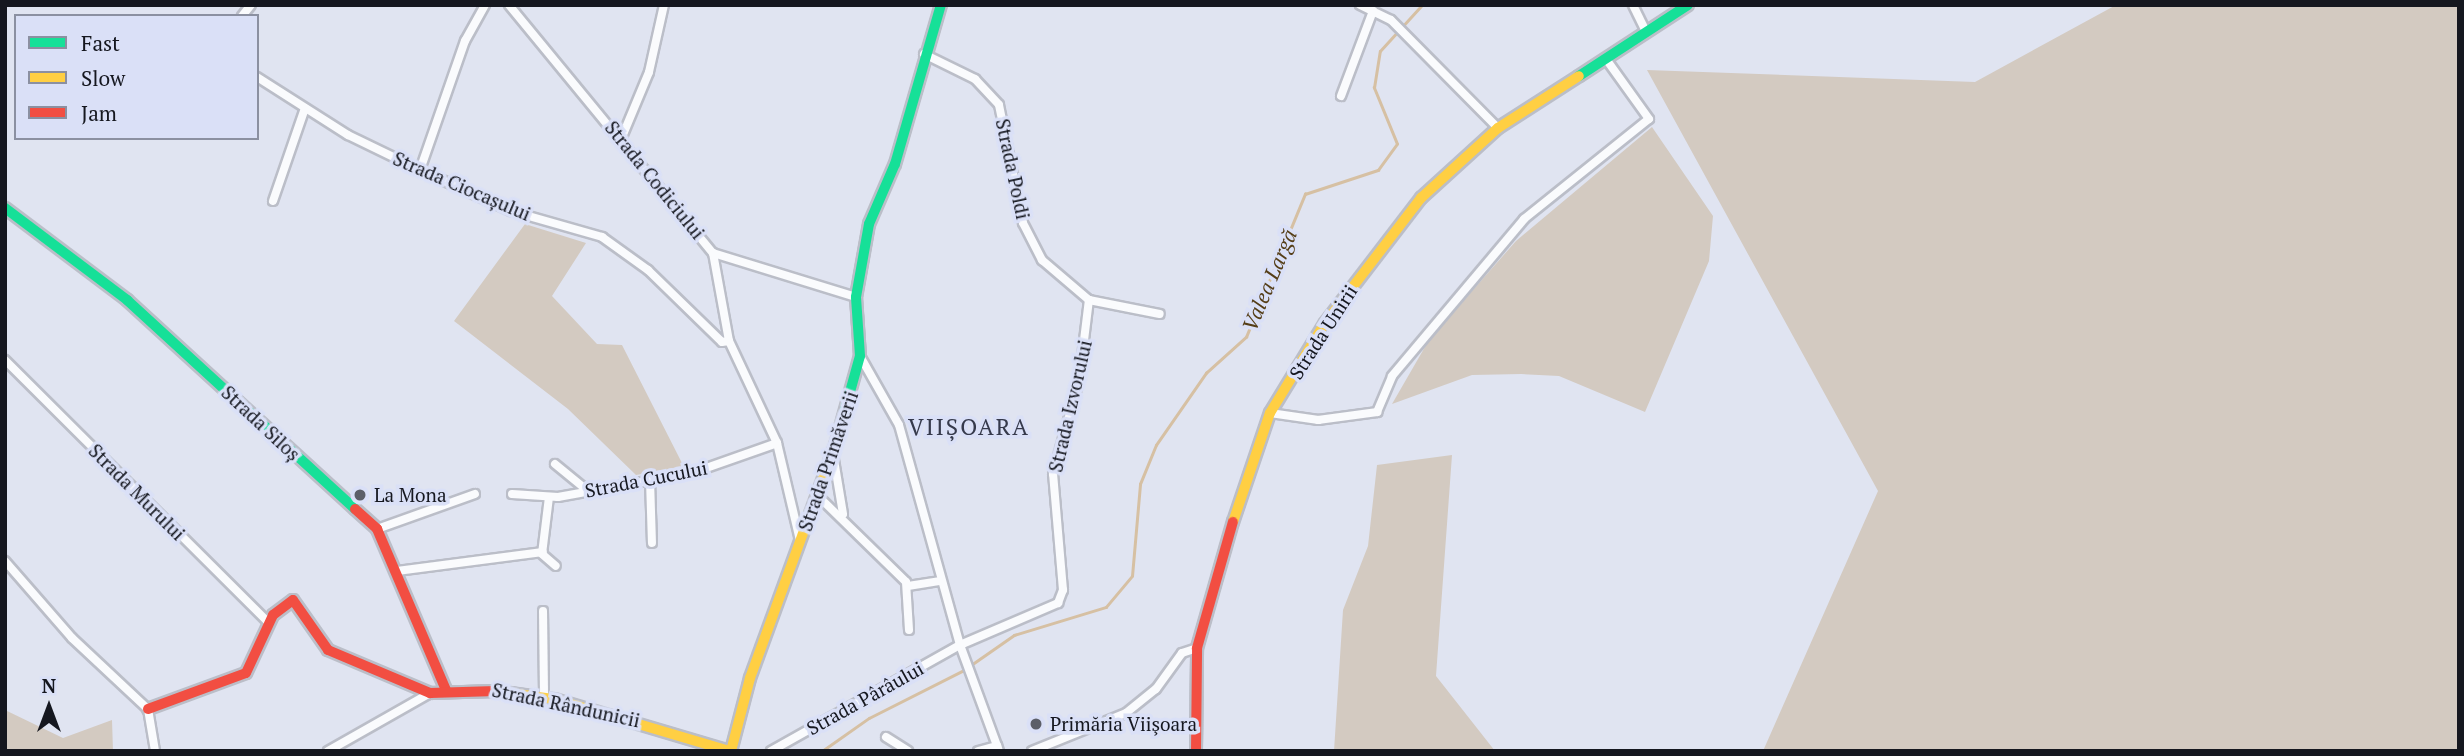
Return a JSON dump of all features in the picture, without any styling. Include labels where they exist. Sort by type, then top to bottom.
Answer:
[{"type":"street","points":[[420,170],[465,41],[485,5]]},
{"type":"street","name":"Strada Codiciului","points":[[509,5],[622,137],[713,253],[729,341],[777,443],[800,540]]},
{"type":"street","points":[[622,137],[649,72],[664,5]]},
{"type":"street","name":"Strada Primăverii","points":[[730,751],[750,678],[833,452],[860,356],[856,297],[869,224],[895,164],[941,5]]},
{"type":"street","points":[[1360,5],[1391,20],[1497,128]]},
{"type":"street","points":[[1633,5],[1646,32]]},
{"type":"street","name":"Strada Unirii","points":[[1196,751],[1197,648],[1270,413],[1384,244],[1421,198],[1497,128],[1688,5]]},
{"type":"street","points":[[1341,96],[1373,11]]},
{"type":"street","name":"Strada Poldi","points":[[925,54],[992,92],[1006,123],[1023,223],[1042,260],[1089,300]]},
{"type":"street","points":[[1270,413],[1318,420],[1377,412],[1392,376],[1524,219],[1649,119],[1606,59]]},
{"type":"street","name":"Strada Ciocașului","points":[[259,78],[305,108],[420,170],[511,211],[602,237],[648,270],[722,342],[729,341]]},
{"type":"street","points":[[273,201],[305,108]]},
{"type":"street","name":"Strada Siloș","points":[[5,208],[127,300],[377,529],[447,692]]},
{"type":"street","points":[[713,253],[856,297]]},
{"type":"street","points":[[1089,300],[1160,314]]},
{"type":"street","name":"Strada Izvorului","points":[[960,645],[1063,596],[1053,474],[1079,381],[1089,300]]},
{"type":"street","points":[[860,356],[899,425],[960,645],[998,748],[978,751]]},
{"type":"street","name":"Strada Murului","points":[[5,360],[269,623]]},
{"type":"street","name":"Strada Cucului","points":[[512,494],[550,497],[692,473],[777,443]]},
{"type":"street","points":[[833,452],[843,516]]},
{"type":"street","points":[[555,464],[588,491]]},
{"type":"street","points":[[650,480],[652,544]]},
{"type":"street","points":[[377,529],[475,494]]},
{"type":"street","points":[[817,495],[843,516],[908,586],[909,630]]},
{"type":"street","points":[[543,552],[550,497]]},
{"type":"street","points":[[543,552],[556,566]]},
{"type":"street","points":[[397,571],[543,552]]},
{"type":"street","points":[[5,561],[99,666],[148,709],[155,751]]},
{"type":"street","points":[[908,586],[942,581]]},
{"type":"street","name":"Strada Rândunicii","points":[[148,709],[246,673],[269,623],[293,600],[328,650],[430,693],[469,688],[544,697],[730,751]]},
{"type":"street","points":[[543,611],[544,697]]},
{"type":"street","name":"Strada Pârâului","points":[[771,751],[960,645]]},
{"type":"street","points":[[1032,751],[1126,713],[1156,690],[1182,653],[1197,648]]},
{"type":"street","points":[[328,751],[430,693]]},
{"type":"street","points":[[886,737],[908,751]]},
{"type":"shaded area","points":[[2116,5],[2459,5],[2459,751],[1763,751],[1878,491],[1647,70],[1975,82]]},
{"type":"shaded area","points":[[1652,127],[1713,216],[1709,261],[1645,412],[1559,376],[1521,374],[1472,375],[1392,404],[1429,340],[1516,241]]},
{"type":"shaded area","points":[[525,224],[586,243],[552,296],[597,344],[622,345],[684,467],[636,475],[568,409],[454,321]]},
{"type":"shaded area","points":[[1452,455],[1436,676],[1495,751],[1334,751],[1343,610],[1368,546],[1377,465]]},
{"type":"shaded area","points":[[5,710],[63,738],[112,720],[113,751],[5,751]]},
{"type":"waterway","name":"Valea Largă","points":[[971,665],[1014,635],[1106,607],[1132,576],[1140,484],[1156,445],[1206,373],[1246,337],[1305,194],[1378,170],[1397,144],[1374,88],[1380,51],[1422,5]]},
{"type":"waterway","name":"Valea Largă","points":[[822,751],[869,718],[966,669]]},
{"type":"traffic: fast","points":[[835,446],[860,356],[856,297],[869,224],[895,164],[941,5]]},
{"type":"traffic: fast","points":[[1579,76],[1688,5]]},
{"type":"traffic: fast","points":[[5,208],[127,300],[355,509]]},
{"type":"traffic: slow","points":[[1233,522],[1270,413],[1325,323],[1421,198],[1498,128],[1579,76]]},
{"type":"traffic: slow","points":[[731,751],[750,678],[835,446]]},
{"type":"traffic: slow","points":[[496,691],[554,699],[729,751]]},
{"type":"traffic: jam","points":[[355,509],[377,529],[447,692]]},
{"type":"traffic: jam","points":[[1196,751],[1197,648],[1233,522]]},
{"type":"traffic: jam","points":[[148,709],[246,673],[273,615],[293,600],[328,650],[430,693],[496,691]]},
{"type":"place","name":"La Mona","points":[[360,495]]},
{"type":"place","name":"Primăria Viişoara","points":[[1036,724]]},
{"type":"district","name":"VIIȘOARA","points":[[969,427]]}]
